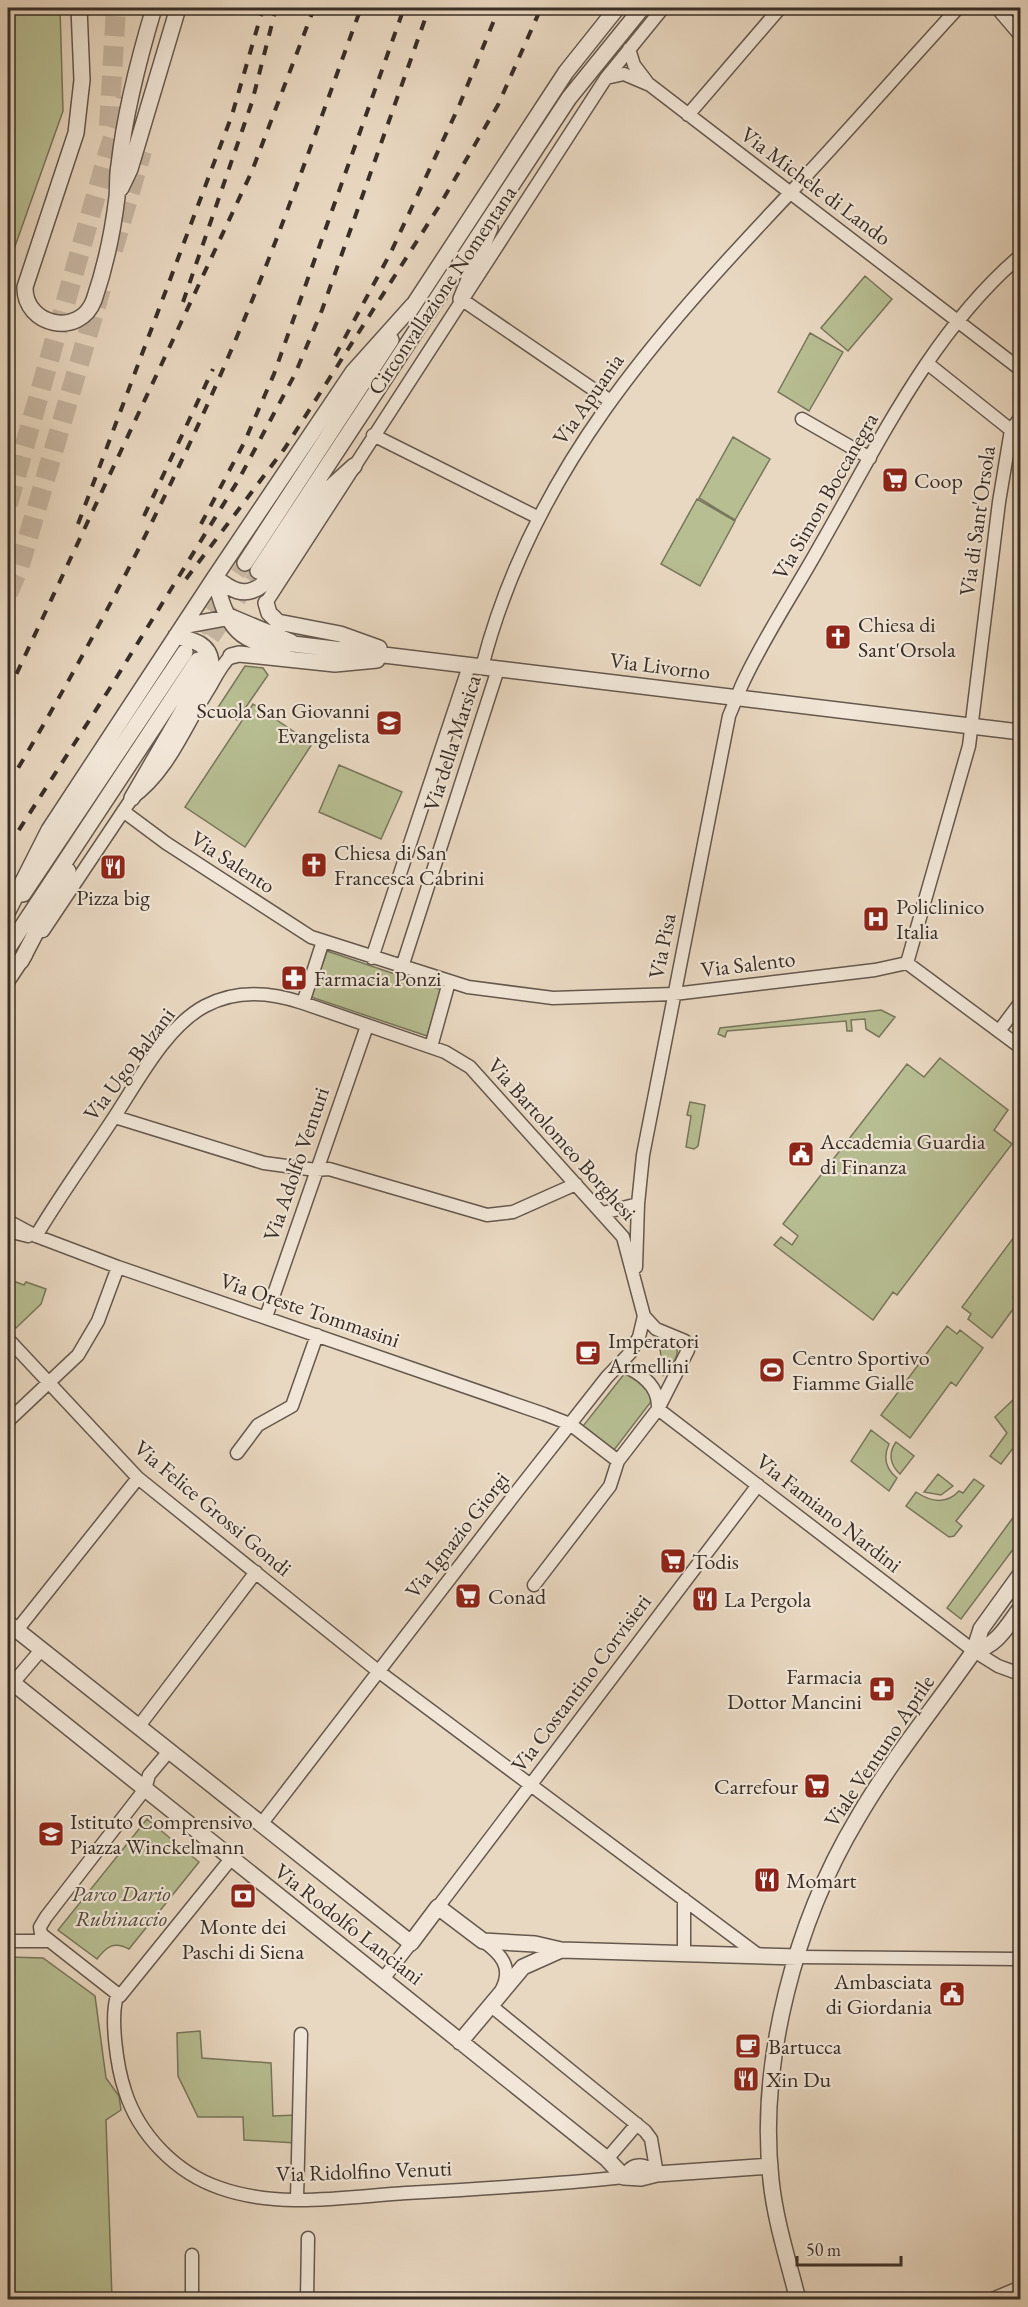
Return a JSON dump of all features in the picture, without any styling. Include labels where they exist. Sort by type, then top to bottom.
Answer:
[{"type":"street","points":[[79,8],[82,89],[76,134],[25,287],[28,303],[42,319],[56,324],[67,324],[83,316],[89,309],[105,255],[117,196],[118,165],[154,8]]},
{"type":"street","points":[[117,196],[130,169],[178,8]]},
{"type":"street","name":"Circonvallazione Nomentana","points":[[616,8],[566,72],[413,305],[251,567],[569,99],[642,8]]},
{"type":"street","name":"Circonvallazione Nomentana","points":[[266,603],[606,78],[663,8]]},
{"type":"street","points":[[688,114],[780,8]]},
{"type":"street","name":"Via Apuania","points":[[483,667],[500,608],[539,518],[575,452],[609,400],[668,327],[958,8]]},
{"type":"street","points":[[997,8],[1020,35]]},
{"type":"street","points":[[629,49],[637,70],[650,85]]},
{"type":"street","points":[[606,78],[624,74],[650,85]]},
{"type":"street","name":"Via Michele di Lando","points":[[650,85],[1020,369]]},
{"type":"street","points":[[502,198],[461,299],[609,400]]},
{"type":"street","name":"Via Simon Boccanegra","points":[[736,698],[870,458],[927,363],[957,320],[997,276],[1020,256]]},
{"type":"street","points":[[8,911],[49,830],[215,577],[353,372],[413,305]]},
{"type":"street","points":[[927,363],[1011,430],[1020,418]]},
{"type":"street","points":[[802,419],[870,458]]},
{"type":"street","name":"Via di Sant'Orsola","points":[[907,963],[969,746],[999,502],[1011,430]]},
{"type":"street","points":[[373,435],[539,518]]},
{"type":"street","points":[[215,577],[230,589],[239,592],[250,591],[262,585],[322,495],[354,466]]},
{"type":"street","points":[[179,631],[226,616],[215,577]]},
{"type":"street","points":[[266,603],[269,613],[278,622],[340,634],[401,657]]},
{"type":"street","name":"Via Livorno","points":[[226,616],[245,621],[293,644],[1020,732]]},
{"type":"street","points":[[8,982],[132,798],[210,664],[210,654],[202,645],[179,631]]},
{"type":"street","points":[[132,798],[159,773],[213,681],[231,656],[239,654],[335,664],[401,657]]},
{"type":"street","points":[[8,917],[191,656],[91,823],[8,948]]},
{"type":"street","name":"Via della Marsica","points":[[372,957],[483,667]]},
{"type":"street","name":"Via della Marsica","points":[[402,967],[483,667]]},
{"type":"street","name":"Via Pisa","points":[[636,1280],[638,1204],[643,1155],[729,716],[736,698]]},
{"type":"street","name":"Via Salento","points":[[123,812],[208,871],[311,937],[449,982],[542,997],[674,994],[875,970],[907,963]]},
{"type":"street","points":[[21,961],[91,823]]},
{"type":"street","points":[[303,1003],[323,941]]},
{"type":"street","points":[[907,963],[1020,1047]]},
{"type":"street","points":[[431,1047],[449,982]]},
{"type":"street","name":"Via Ugo Balzani","points":[[36,1236],[169,1039],[201,1009],[242,994],[273,995],[367,1026]]},
{"type":"street","points":[[999,1031],[1020,1003]]},
{"type":"street","name":"Via Bartolomeo Borghesi","points":[[367,1026],[454,1056],[475,1071],[603,1213],[625,1241],[644,1316]]},
{"type":"street","name":"Via Adolfo Venturi","points":[[266,1317],[367,1026]]},
{"type":"street","points":[[115,1117],[253,1160],[316,1170],[329,1169],[487,1215],[513,1212],[576,1184]]},
{"type":"street","points":[[603,1213],[638,1204]]},
{"type":"street","name":"Via Oreste Tommasini","points":[[8,1221],[36,1236],[118,1267],[570,1424],[618,1461]]},
{"type":"street","name":"Via Oreste Tommasini","points":[[8,1231],[36,1236]]},
{"type":"street","points":[[8,1422],[73,1360],[92,1335],[118,1267]]},
{"type":"street","points":[[534,1585],[610,1486],[618,1461],[658,1409],[686,1357],[687,1345],[681,1339],[656,1329],[644,1316]]},
{"type":"street","name":"Via Ignazio Giorgi","points":[[261,1822],[570,1424],[634,1346],[644,1316]]},
{"type":"street","points":[[237,1453],[258,1425],[292,1406],[317,1335]]},
{"type":"street","name":"Via Felice Grossi Gondi","points":[[8,1339],[138,1478],[378,1671],[757,1954]]},
{"type":"street","points":[[619,1364],[633,1370],[652,1386],[657,1396],[658,1409]]},
{"type":"street","name":"Via Famiano Nardini","points":[[658,1409],[974,1651],[998,1666],[1020,1674]]},
{"type":"street","points":[[12,1627],[138,1478]]},
{"type":"street","name":"Via Costantino Corvisieri","points":[[438,1907],[758,1485]]},
{"type":"street","points":[[139,1725],[256,1572]]},
{"type":"street","name":"Viale Ventuno Aprile","points":[[798,2300],[778,2218],[770,2166],[768,2115],[774,2057],[798,1957],[822,1890],[855,1821],[974,1651],[981,1629],[1020,1575]]},
{"type":"street","name":"Viale Ventuno Aprile","points":[[974,1651],[986,1648],[996,1640],[1020,1609]]},
{"type":"street","name":"Via Rodolfo Lanciani","points":[[12,1627],[139,1725],[411,1943]]},
{"type":"street","points":[[10,1681],[41,1650]]},
{"type":"street","name":"Via Rodolfo Lanciani","points":[[10,1681],[146,1789],[230,1860],[383,1979],[607,2159],[624,2177]]},
{"type":"street","points":[[170,1750],[149,1775],[146,1789],[42,1922],[40,1930],[48,1941],[117,1996],[124,1993],[230,1860]]},
{"type":"street","points":[[684,1899],[684,1953]]},
{"type":"street","points":[[383,1979],[438,1907],[499,1954],[506,1966],[506,1977],[500,1992]]},
{"type":"street","points":[[8,1941],[48,1941]]},
{"type":"street","points":[[483,1941],[535,1944],[561,1950],[798,1957],[1020,1959]]},
{"type":"street","points":[[460,2042],[500,1992],[529,1963],[561,1950]]},
{"type":"street","name":"Via Ridolfino Venuti","points":[[117,1996],[117,2044],[123,2086],[136,2116],[159,2148],[191,2174],[221,2188],[256,2196],[297,2199],[568,2183],[624,2177]]},
{"type":"street","points":[[490,2005],[637,2124],[651,2139],[657,2174]]},
{"type":"street","points":[[297,2199],[301,2034]]},
{"type":"street","points":[[607,2159],[637,2124]]},
{"type":"street","points":[[624,2177],[641,2178],[657,2174],[770,2166]]},
{"type":"street","points":[[307,2300],[308,2238]]},
{"type":"street","points":[[192,2255],[192,2300]]},
{"type":"street","points":[[994,2300],[1020,2289]]},
{"type":"green space","points":[[8,8],[60,8],[63,111],[8,266]]},
{"type":"green space","points":[[865,276],[892,299],[848,351],[821,328]]},
{"type":"green space","points":[[810,333],[843,352],[809,411],[778,392]]},
{"type":"green space","points":[[733,437],[770,459],[735,520],[699,498]]},
{"type":"green space","points":[[697,499],[735,521],[700,586],[661,564]]},
{"type":"green space","points":[[245,666],[263,668],[268,675],[237,720],[217,709]]},
{"type":"green space","points":[[253,704],[312,744],[245,847],[185,807]]},
{"type":"green space","points":[[339,765],[402,792],[381,839],[319,812]]},
{"type":"green space","points":[[327,951],[442,990],[427,1036],[311,997]]},
{"type":"green space","points":[[881,1010],[895,1017],[879,1037],[866,1029],[865,1019],[851,1020],[852,1031],[847,1031],[846,1021],[727,1031],[725,1037],[718,1034],[720,1028]]},
{"type":"green space","points":[[940,1058],[1008,1110],[994,1130],[1012,1144],[897,1295],[893,1292],[873,1320],[774,1245],[781,1237],[792,1245],[798,1236],[783,1224],[907,1064],[924,1077]]},
{"type":"green space","points":[[690,1102],[705,1105],[698,1146],[694,1149],[686,1147],[691,1116],[687,1115]]},
{"type":"green space","points":[[1020,1229],[1020,1288],[1013,1297],[1019,1301],[992,1338],[968,1319],[971,1314],[962,1307]]},
{"type":"green space","points":[[8,1279],[46,1289],[41,1304],[16,1328],[8,1318]]},
{"type":"green space","points":[[947,1326],[957,1334],[960,1330],[983,1348],[956,1386],[951,1382],[910,1438],[881,1415]]},
{"type":"green space","points":[[659,1339],[676,1345],[677,1349],[674,1361],[663,1375]]},
{"type":"green space","points":[[625,1373],[647,1388],[651,1398],[650,1403],[614,1450],[583,1426]]},
{"type":"green space","points":[[1015,1398],[1020,1399],[1020,1439],[1001,1464],[990,1456],[1007,1433],[995,1417]]},
{"type":"green space","points":[[871,1430],[889,1444],[886,1454],[887,1462],[890,1471],[897,1478],[889,1491],[851,1461]]},
{"type":"green space","points":[[896,1442],[914,1456],[900,1474],[891,1459]]},
{"type":"green space","points":[[938,1474],[953,1486],[941,1495],[924,1492]]},
{"type":"green space","points":[[974,1479],[984,1486],[956,1521],[962,1526],[954,1536],[949,1537],[906,1506],[916,1492],[933,1500],[944,1500],[959,1491],[963,1493]]},
{"type":"green space","points":[[1020,1508],[1020,1540],[961,1619],[947,1608]]},
{"type":"green space","name":"Parco Dario Rubinaccio","points":[[147,1819],[199,1862],[129,1949],[119,1945],[111,1946],[97,1959],[58,1930]]},
{"type":"green space","points":[[8,1957],[43,1958],[95,1996],[106,2078],[119,2096],[121,2110],[106,2120],[112,2299],[8,2299]]},
{"type":"green space","points":[[200,2031],[202,2058],[271,2063],[273,2116],[296,2115],[296,2143],[244,2140],[243,2117],[198,2117],[178,2076],[177,2033]]},
{"type":"tunnel","points":[[109,126],[116,8]]},
{"type":"tunnel","points":[[8,504],[108,153],[126,98]]},
{"type":"tunnel","points":[[113,250],[142,151]]},
{"type":"tunnel","points":[[8,593],[19,568],[101,289]]},
{"type":"tunnel","points":[[186,650],[245,563]]},
{"type":"tunnel","points":[[199,657],[258,571]]},
{"type":"railway","points":[[78,524],[232,115],[263,8]]},
{"type":"railway","points":[[183,302],[252,102],[276,8]]},
{"type":"railway","points":[[8,692],[252,171],[314,8]]},
{"type":"railway","points":[[8,785],[102,619],[160,507],[213,392],[271,253],[361,8]]},
{"type":"railway","points":[[201,524],[244,443],[274,374],[404,8]]},
{"type":"railway","points":[[8,847],[110,688],[239,479],[295,374],[322,310],[429,8]]},
{"type":"railway","points":[[335,356],[391,252],[459,106],[499,8]]},
{"type":"railway","points":[[186,579],[285,448],[438,208],[498,105],[541,8]]},
{"type":"railway","points":[[144,516],[213,369]]},
{"type":"place","name":"Coop","points":[[895,480]]},
{"type":"place","name":"Chiesa di Sant'Orsola","points":[[838,637]]},
{"type":"place","name":"Scuola San Giovanni Evangelista","points":[[389,723]]},
{"type":"place","name":"Chiesa di San Francesca Cabrini","points":[[314,865]]},
{"type":"place","name":"Pizza big","points":[[113,867]]},
{"type":"place","name":"Policlinico Italia","points":[[876,919]]},
{"type":"place","name":"Farmacia Ponzi","points":[[294,978]]},
{"type":"place","name":"Accademia Guardia di Finanza","points":[[801,1154]]},
{"type":"place","name":"Imperatori Armellini","points":[[588,1353]]},
{"type":"place","name":"Centro Sportivo Fiamme Gialle","points":[[772,1370]]},
{"type":"place","name":"Todis","points":[[673,1561]]},
{"type":"place","name":"Conad","points":[[468,1596]]},
{"type":"place","name":"La Pergola","points":[[705,1599]]},
{"type":"place","name":"Farmacia Dottor Mancini","points":[[882,1689]]},
{"type":"place","name":"Carrefour","points":[[817,1786]]},
{"type":"place","name":"Istituto Comprensivo Piazza Winckelmann","points":[[51,1834]]},
{"type":"place","name":"Momart","points":[[767,1880]]},
{"type":"place","name":"Monte dei Paschi di Siena","points":[[243,1896]]},
{"type":"place","name":"Ambasciata di Giordania","points":[[952,1994]]},
{"type":"place","name":"Bartucca","points":[[748,2046]]},
{"type":"place","name":"Xin Du","points":[[746,2079]]}]
